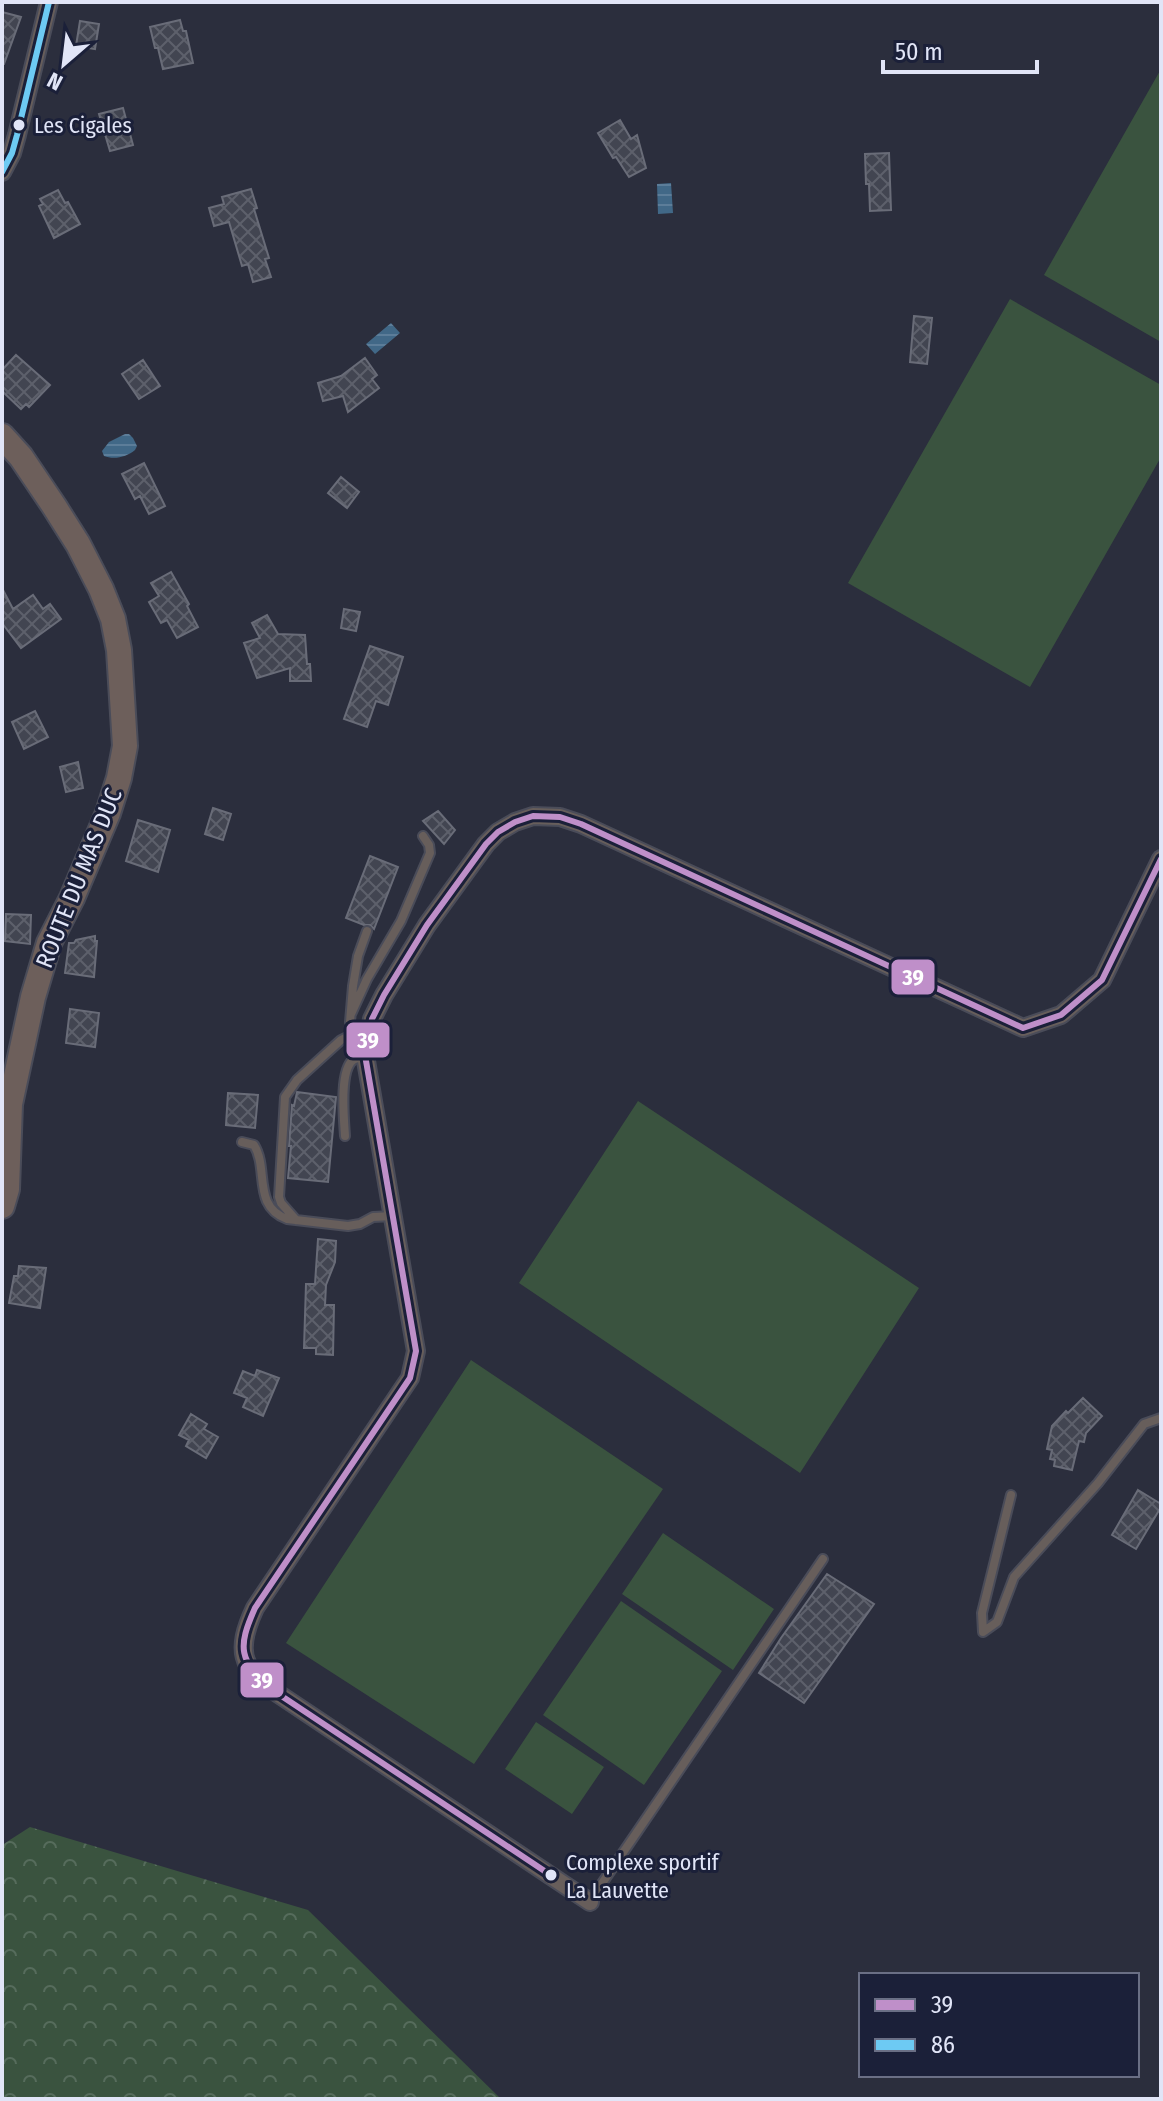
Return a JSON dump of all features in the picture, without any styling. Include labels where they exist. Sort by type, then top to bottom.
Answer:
[{"type":"street","points":[[2,172],[17,135],[49,2]]},
{"type":"street","name":"ROUTE DU MAS DUC","points":[[2,436],[21,457],[70,531],[113,619],[119,650],[125,746],[108,813],[49,943],[33,997],[10,1104],[7,1189],[2,1206]]},
{"type":"street","points":[[590,1902],[271,1689],[247,1665],[243,1647],[246,1628],[255,1608],[410,1378],[416,1351],[367,1044],[372,1019],[384,995],[469,864],[498,832],[533,816],[560,817],[581,824],[1023,1028],[1061,1015],[1102,980],[1161,859]]},
{"type":"lane","points":[[351,1014],[367,979],[401,921],[430,853],[423,836]]},
{"type":"lane","points":[[367,931],[358,956],[350,1022],[367,1044]]},
{"type":"lane","points":[[296,1220],[279,1197],[285,1097],[297,1080],[341,1040],[349,1036],[367,1044]]},
{"type":"lane","points":[[345,1136],[343,1092],[349,1065],[367,1044]]},
{"type":"lane","points":[[242,1142],[254,1145],[258,1152],[263,1191],[271,1208],[279,1216],[348,1226],[373,1217],[393,1216]]},
{"type":"lane","points":[[1011,1495],[982,1613],[983,1632],[997,1622],[1014,1577],[1098,1483],[1144,1424],[1161,1418]]},
{"type":"lane","points":[[590,1902],[823,1559]]},
{"type":"green space","points":[[1161,69],[1161,342],[1044,275]]},
{"type":"green space","points":[[1010,299],[1161,385],[1161,457],[1030,687],[848,583]]},
{"type":"green space","points":[[638,1101],[919,1288],[800,1473],[519,1283]]},
{"type":"green space","points":[[471,1360],[663,1489],[474,1764],[286,1643]]},
{"type":"green space","points":[[663,1533],[774,1609],[733,1670],[622,1594]]},
{"type":"green space","points":[[621,1601],[722,1671],[644,1785],[543,1715]]},
{"type":"green space","points":[[536,1722],[604,1767],[572,1814],[505,1769]]},
{"type":"green space","points":[[30,1827],[308,1910],[501,2099],[2,2099],[2,1845]]},
{"type":"water","points":[[671,183],[673,213],[658,214],[657,184]]},
{"type":"water","points":[[391,323],[400,333],[375,354],[366,344]]},
{"type":"water","points":[[125,434],[133,438],[137,446],[135,450],[120,457],[104,456],[102,451],[109,442]]},
{"type":"building","points":[[2,12],[21,17],[4,64],[2,64]]},
{"type":"building","points":[[180,20],[183,31],[186,31],[193,63],[163,69],[150,27]]},
{"type":"building","points":[[80,21],[99,24],[95,49],[76,46]]},
{"type":"building","points":[[123,108],[133,145],[110,151],[99,114]]},
{"type":"building","points":[[620,120],[631,139],[637,135],[646,168],[629,177],[598,133]]},
{"type":"building","points":[[889,153],[891,210],[870,211],[865,154]]},
{"type":"building","points":[[251,189],[271,277],[253,282],[248,264],[242,266],[229,222],[214,226],[209,208],[224,204],[222,197]]},
{"type":"building","points":[[58,190],[80,224],[54,238],[39,206],[43,204],[40,199]]},
{"type":"building","points":[[914,316],[932,318],[927,364],[910,362]]},
{"type":"building","points":[[16,355],[50,385],[29,407],[26,404],[21,409],[2,391],[2,370]]},
{"type":"building","points":[[365,358],[377,375],[372,379],[379,388],[348,412],[343,396],[323,401],[318,383],[341,376]]},
{"type":"building","points":[[143,360],[160,386],[139,399],[122,374]]},
{"type":"building","points":[[144,463],[165,506],[149,514],[140,496],[135,499],[122,474]]},
{"type":"building","points":[[341,477],[359,492],[347,508],[328,493]]},
{"type":"building","points":[[171,572],[198,627],[177,638],[167,620],[161,623],[149,602],[159,596],[151,583]]},
{"type":"building","points":[[2,588],[13,609],[33,595],[43,609],[50,604],[61,619],[21,648],[2,623]]},
{"type":"building","points":[[344,609],[360,612],[356,631],[341,628]]},
{"type":"building","points":[[267,615],[278,634],[305,635],[311,681],[290,681],[290,668],[257,678],[244,643],[260,638],[252,623]]},
{"type":"building","points":[[370,646],[403,657],[388,705],[376,701],[367,727],[344,719]]},
{"type":"building","points":[[35,711],[48,737],[24,749],[12,722]]},
{"type":"building","points":[[78,762],[83,788],[66,792],[60,767]]},
{"type":"building","points":[[213,808],[231,814],[223,840],[205,834]]},
{"type":"building","points":[[438,811],[455,830],[444,844],[423,821]]},
{"type":"building","points":[[138,820],[170,830],[158,872],[126,861]]},
{"type":"building","points":[[370,856],[398,867],[374,929],[346,918]]},
{"type":"building","points":[[6,914],[31,915],[30,944],[5,941]]},
{"type":"building","points":[[95,936],[94,977],[65,973],[69,943]]},
{"type":"building","points":[[70,1009],[99,1013],[95,1047],[66,1043]]},
{"type":"building","points":[[297,1092],[336,1097],[328,1182],[288,1178],[292,1105]]},
{"type":"building","points":[[228,1093],[258,1095],[255,1128],[226,1125]]},
{"type":"building","points":[[318,1239],[336,1241],[335,1262],[326,1285],[325,1305],[334,1305],[333,1355],[316,1354],[316,1348],[304,1348],[306,1284],[315,1284]]},
{"type":"building","points":[[19,1266],[46,1268],[40,1308],[9,1303]]},
{"type":"building","points":[[257,1370],[279,1378],[263,1416],[243,1407],[247,1398],[234,1393],[243,1371],[255,1376]]},
{"type":"building","points":[[1083,1398],[1102,1416],[1086,1433],[1084,1442],[1079,1441],[1072,1470],[1054,1466],[1055,1460],[1050,1459],[1052,1450],[1047,1449],[1052,1426]]},
{"type":"building","points":[[191,1414],[207,1424],[204,1429],[218,1437],[206,1458],[186,1446],[189,1440],[179,1435]]},
{"type":"building","points":[[1138,1490],[1161,1504],[1161,1507],[1136,1549],[1112,1535]]},
{"type":"building","points":[[827,1574],[874,1604],[804,1703],[759,1673]]},
{"type":"transit line","name":"86","points":[[2,172],[17,135],[49,2]]},
{"type":"transit line","name":"39","points":[[552,1876],[271,1689],[252,1670],[244,1653],[245,1633],[255,1608],[410,1378],[416,1351],[365,1055],[372,1019],[384,995],[427,925],[486,844],[498,832],[533,816],[560,817],[581,824],[1023,1028],[1061,1015],[1102,980],[1161,859]]},
{"type":"place","name":"Les Cigales","points":[[19,125]]},
{"type":"place","name":"Complexe sportif La Lauvette","points":[[551,1875]]}]
